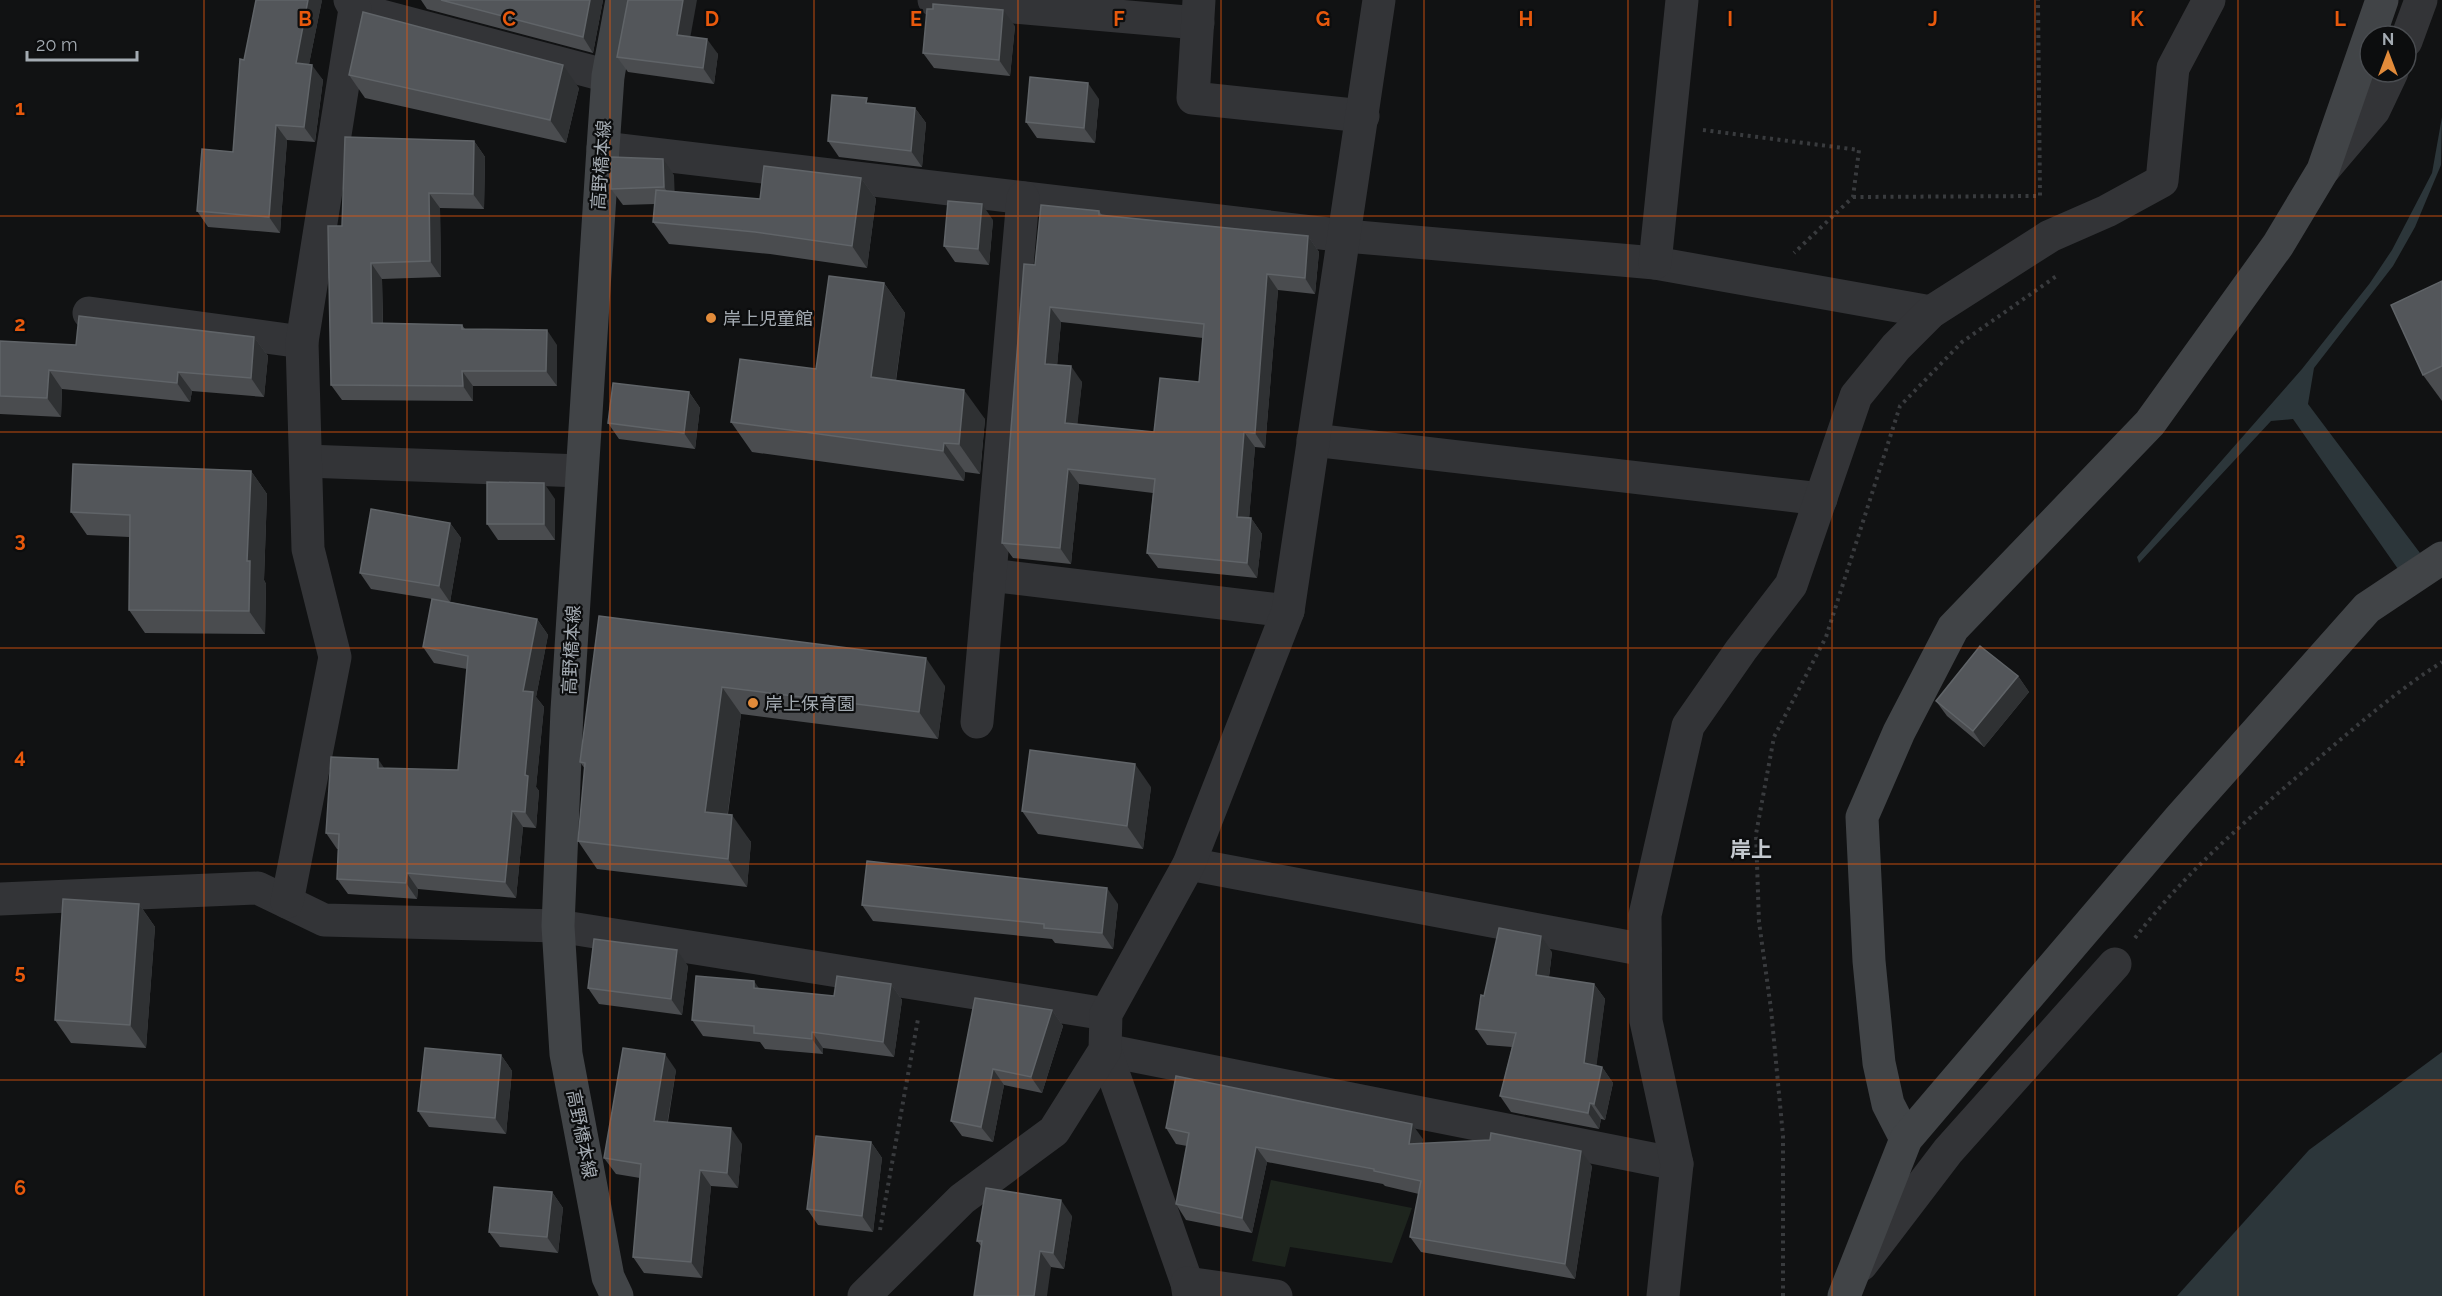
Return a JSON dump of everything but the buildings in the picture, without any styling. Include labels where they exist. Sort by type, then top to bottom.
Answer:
[{"type":"street","name":"高野橋本線","points":[[610,1290],[566,1054],[558,926],[582,471],[603,148],[608,76],[622,0]]},
{"type":"street","points":[[934,0],[1198,11],[1193,98],[1363,116]]},
{"type":"street","points":[[1275,1296],[1188,1290],[1105,1050],[1106,1014],[1189,864],[1288,611],[1346,236],[1379,0]]},
{"type":"street","points":[[1655,263],[1682,0]]},
{"type":"street","points":[[1663,1296],[1677,1164],[1646,1021],[1645,915],[1688,726],[1741,650],[1791,585],[1856,396],[1896,347],[1931,312],[2050,236],[2108,212],[2162,181],[2173,68],[2208,0]]},
{"type":"street","points":[[2323,170],[2382,0]]},
{"type":"street","points":[[2412,24],[2421,0]]},
{"type":"street","points":[[287,902],[335,657],[308,549],[302,342],[352,4],[608,76]]},
{"type":"street","points":[[1906,1139],[1888,1104],[1879,1063],[1869,961],[1862,817],[1899,732],[1953,628],[2150,423],[2278,245],[2323,170],[2374,110],[2386,84]]},
{"type":"street","points":[[603,148],[1346,236],[1655,263],[1931,312]]},
{"type":"street","points":[[977,722],[1023,198]]},
{"type":"street","points":[[89,313],[302,342]]},
{"type":"street","points":[[1313,440],[1821,499]]},
{"type":"street","points":[[306,461],[582,471]]},
{"type":"street","points":[[1846,1288],[1906,1139],[2180,818],[2367,609],[2442,558]]},
{"type":"street","points":[[990,575],[1288,611]]},
{"type":"street","points":[[1189,864],[1645,950]]},
{"type":"street","points":[[0,899],[258,888],[324,920],[558,926],[1106,1014]]},
{"type":"street","points":[[1846,1288],[1948,1151],[2115,964]]},
{"type":"street","points":[[1105,1050],[1677,1164]]},
{"type":"street","points":[[864,1296],[963,1198],[1054,1131],[1105,1050]]},
{"type":"path","points":[[1853,197],[2040,196],[2038,0]]},
{"type":"path","points":[[1669,125],[1859,150],[1853,197],[1762,283]]},
{"type":"path","points":[[1783,1296],[1783,1136],[1771,1008],[1759,922],[1756,834],[1774,737],[1826,638],[1900,406],[1962,342],[2053,281],[2061,273]]},
{"type":"path","points":[[2115,964],[2161,904],[2245,821],[2403,687],[2442,662]]},
{"type":"path","points":[[878,1242],[924,985]]},
{"type":"shaded area","points":[[2442,117],[2441,165],[2415,227],[2393,266],[2314,368],[2308,404],[2420,553],[2398,569],[2293,419],[2271,421],[2139,563],[2137,557],[2302,369],[2370,283],[2392,250],[2432,173]]},
{"type":"shaded area","points":[[2442,1052],[2442,1296],[2177,1296],[2309,1150]]},
{"type":"shaded area","points":[[1271,1180],[1412,1208],[1392,1263],[1290,1247],[1285,1267],[1252,1261]]},
{"type":"place","name":"岸上児童館","points":[[711,318]]},
{"type":"place","name":"岸上保育園","points":[[753,703]]},
{"type":"district","name":"岸上","points":[[1751,849]]}]
